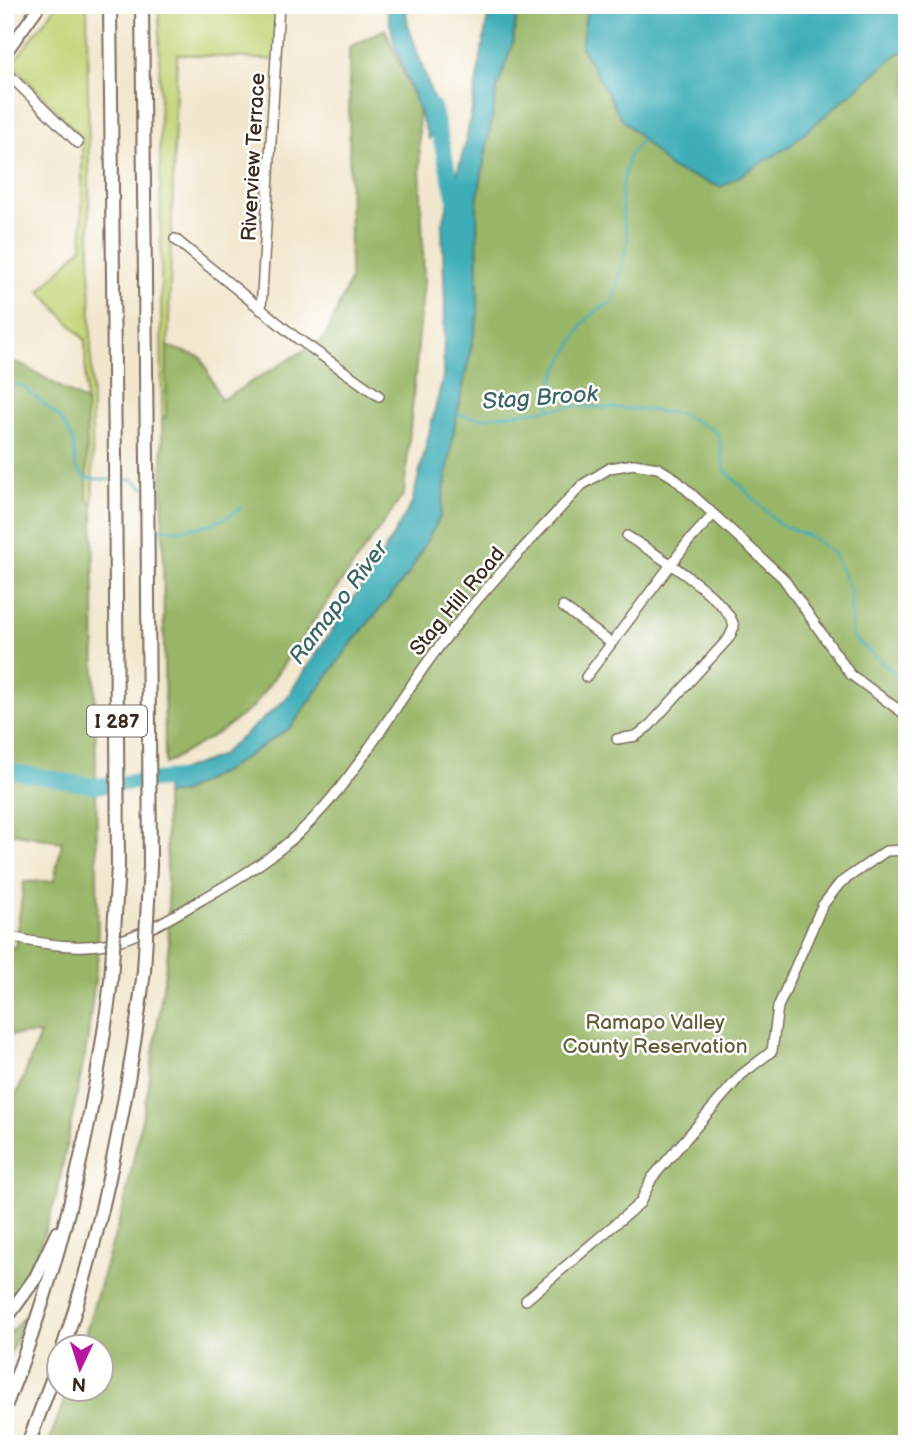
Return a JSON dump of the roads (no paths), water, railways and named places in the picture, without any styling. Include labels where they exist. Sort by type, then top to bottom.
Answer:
[{"type":"highway","name":"I 287","points":[[5,1407],[57,1261],[89,1125],[111,981],[119,836],[110,5]]},
{"type":"highway","name":"I 287","points":[[67,1334],[90,1261],[115,1156],[131,1072],[144,971],[150,846],[142,5]]},
{"type":"highway","points":[[5,1320],[32,1283],[50,1251],[89,1125]]},
{"type":"highway","points":[[28,1444],[46,1396]]},
{"type":"main road","points":[[5,54],[40,5]]},
{"type":"street","name":"Riverview Terrace","points":[[261,310],[279,5]]},
{"type":"street","points":[[5,71],[79,143]]},
{"type":"street","points":[[175,239],[261,310],[379,396]]},
{"type":"street","name":"Stag Hill Road","points":[[5,936],[71,948],[124,941],[161,924],[274,854],[302,830],[332,796],[438,648],[488,587],[582,485],[599,473],[634,464],[658,468],[673,477],[783,578],[850,674],[907,716]]},
{"type":"street","points":[[586,677],[713,515]]},
{"type":"street","points":[[617,739],[636,736],[649,726],[733,631],[734,623],[728,613],[672,564],[627,536]]},
{"type":"street","points":[[563,607],[611,643]]},
{"type":"street","points":[[526,1300],[640,1203],[652,1178],[741,1075],[772,1051],[778,1007],[822,906],[840,883],[886,851],[907,850]]},
{"type":"water","points":[[386,5],[405,5],[408,25],[441,121],[429,139],[395,45]]},
{"type":"water","points":[[490,5],[518,5],[513,42],[497,89],[477,202],[478,316],[455,424],[440,517],[408,575],[354,640],[291,727],[226,770],[181,793],[165,795],[165,776],[220,756],[285,700],[376,565],[412,503],[443,377],[445,304],[442,225],[466,142]]},
{"type":"water","points":[[596,5],[907,5],[907,51],[899,53],[787,148],[721,187],[671,169],[621,118],[581,47],[586,14]]},
{"type":"waterway","name":"Ramapo River","points":[[433,107],[457,208]]},
{"type":"waterway","points":[[549,409],[555,376],[582,326],[596,311],[613,302],[628,239],[623,220],[621,190],[629,155],[643,138]]},
{"type":"waterway","points":[[5,384],[23,386],[61,419],[73,441],[76,468],[86,478],[112,480]]},
{"type":"waterway","name":"Stag Brook","points":[[453,414],[480,418],[575,406],[637,409],[682,414],[718,433],[724,469],[779,524],[811,537],[833,553],[850,589],[852,637],[907,683]]},
{"type":"waterway","points":[[119,480],[132,479],[144,488]]},
{"type":"waterway","points":[[153,515],[156,527],[189,529],[222,519],[241,508]]},
{"type":"waterway","name":"Ramapo River","points":[[5,770],[93,786],[186,777]]},
{"type":"park label","name":"Ramapo Valley County Reservation","points":[[655,1034]]}]
